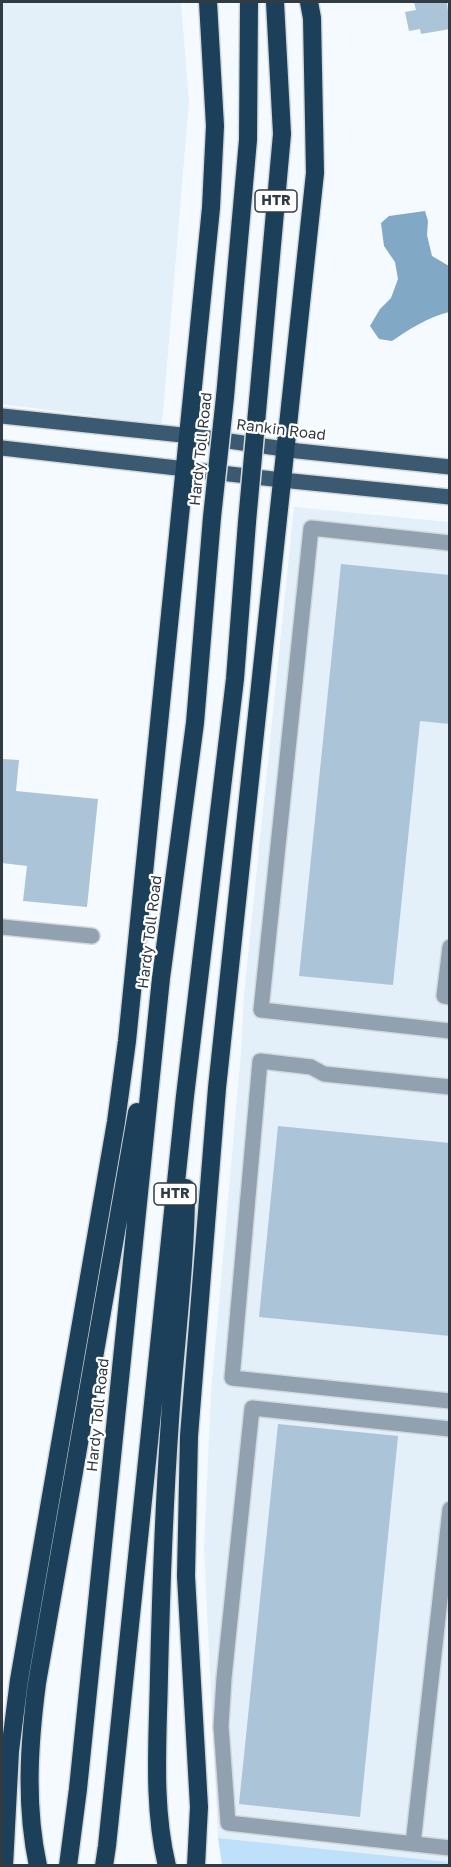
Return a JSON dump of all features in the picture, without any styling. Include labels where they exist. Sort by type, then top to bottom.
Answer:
[{"type":"highway","points":[[4,1866],[10,1751],[19,1680],[114,1133],[127,1041],[213,178],[215,126],[208,2]]},
{"type":"highway","name":"Hardy Toll Road","points":[[68,1866],[161,978],[195,723],[248,140],[249,2]]},
{"type":"highway","name":"HTR","points":[[104,1866],[185,1096],[235,679],[282,135],[275,2]]},
{"type":"highway","points":[[196,1866],[199,1807],[186,1576],[189,1436],[217,1088],[315,172],[312,18],[309,2]]},
{"type":"highway","points":[[38,1866],[29,1803],[31,1730],[41,1660],[161,978]]},
{"type":"highway","points":[[167,1866],[159,1816],[157,1784],[162,1565],[170,1420],[186,1234],[185,1096]]},
{"type":"main road","name":"Rankin Road","points":[[2,417],[450,467]]},
{"type":"main road","points":[[2,448],[450,497]]},
{"type":"lane","points":[[450,543],[311,528],[261,1010],[450,1031]]},
{"type":"lane","points":[[2,927],[92,936]]},
{"type":"lane","points":[[450,947],[444,996],[450,997]]},
{"type":"lane","points":[[450,1087],[324,1074],[311,1067],[260,1061],[232,1378],[450,1401]]},
{"type":"lane","points":[[450,1429],[252,1408],[221,1726],[228,1823],[450,1848]]},
{"type":"lane","points":[[413,1844],[450,1509]]},
{"type":"shaded area","points":[[2,2],[181,2],[189,101],[162,425],[2,404]]},
{"type":"shaded area","points":[[425,211],[432,256],[449,266],[449,312],[426,320],[392,341],[379,339],[370,326],[380,309],[391,298],[398,279],[395,262],[384,246],[381,223],[389,216]]},
{"type":"shaded area","points":[[294,507],[449,522],[449,1862],[218,1838],[204,1548],[211,1393],[244,995]]},
{"type":"shaded area","points":[[218,1838],[449,1862],[449,1865],[222,1865]]},
{"type":"building","points":[[414,2],[447,2],[450,29],[421,34],[420,29],[409,31],[405,12],[416,10]]},
{"type":"building","points":[[341,564],[450,575],[450,724],[420,721],[393,985],[299,976]]},
{"type":"building","points":[[2,759],[19,760],[16,791],[98,799],[87,907],[23,901],[27,866],[2,863]]},
{"type":"building","points":[[278,1126],[450,1143],[450,1336],[259,1317]]},
{"type":"building","points":[[278,1424],[398,1436],[360,1817],[239,1804]]}]
